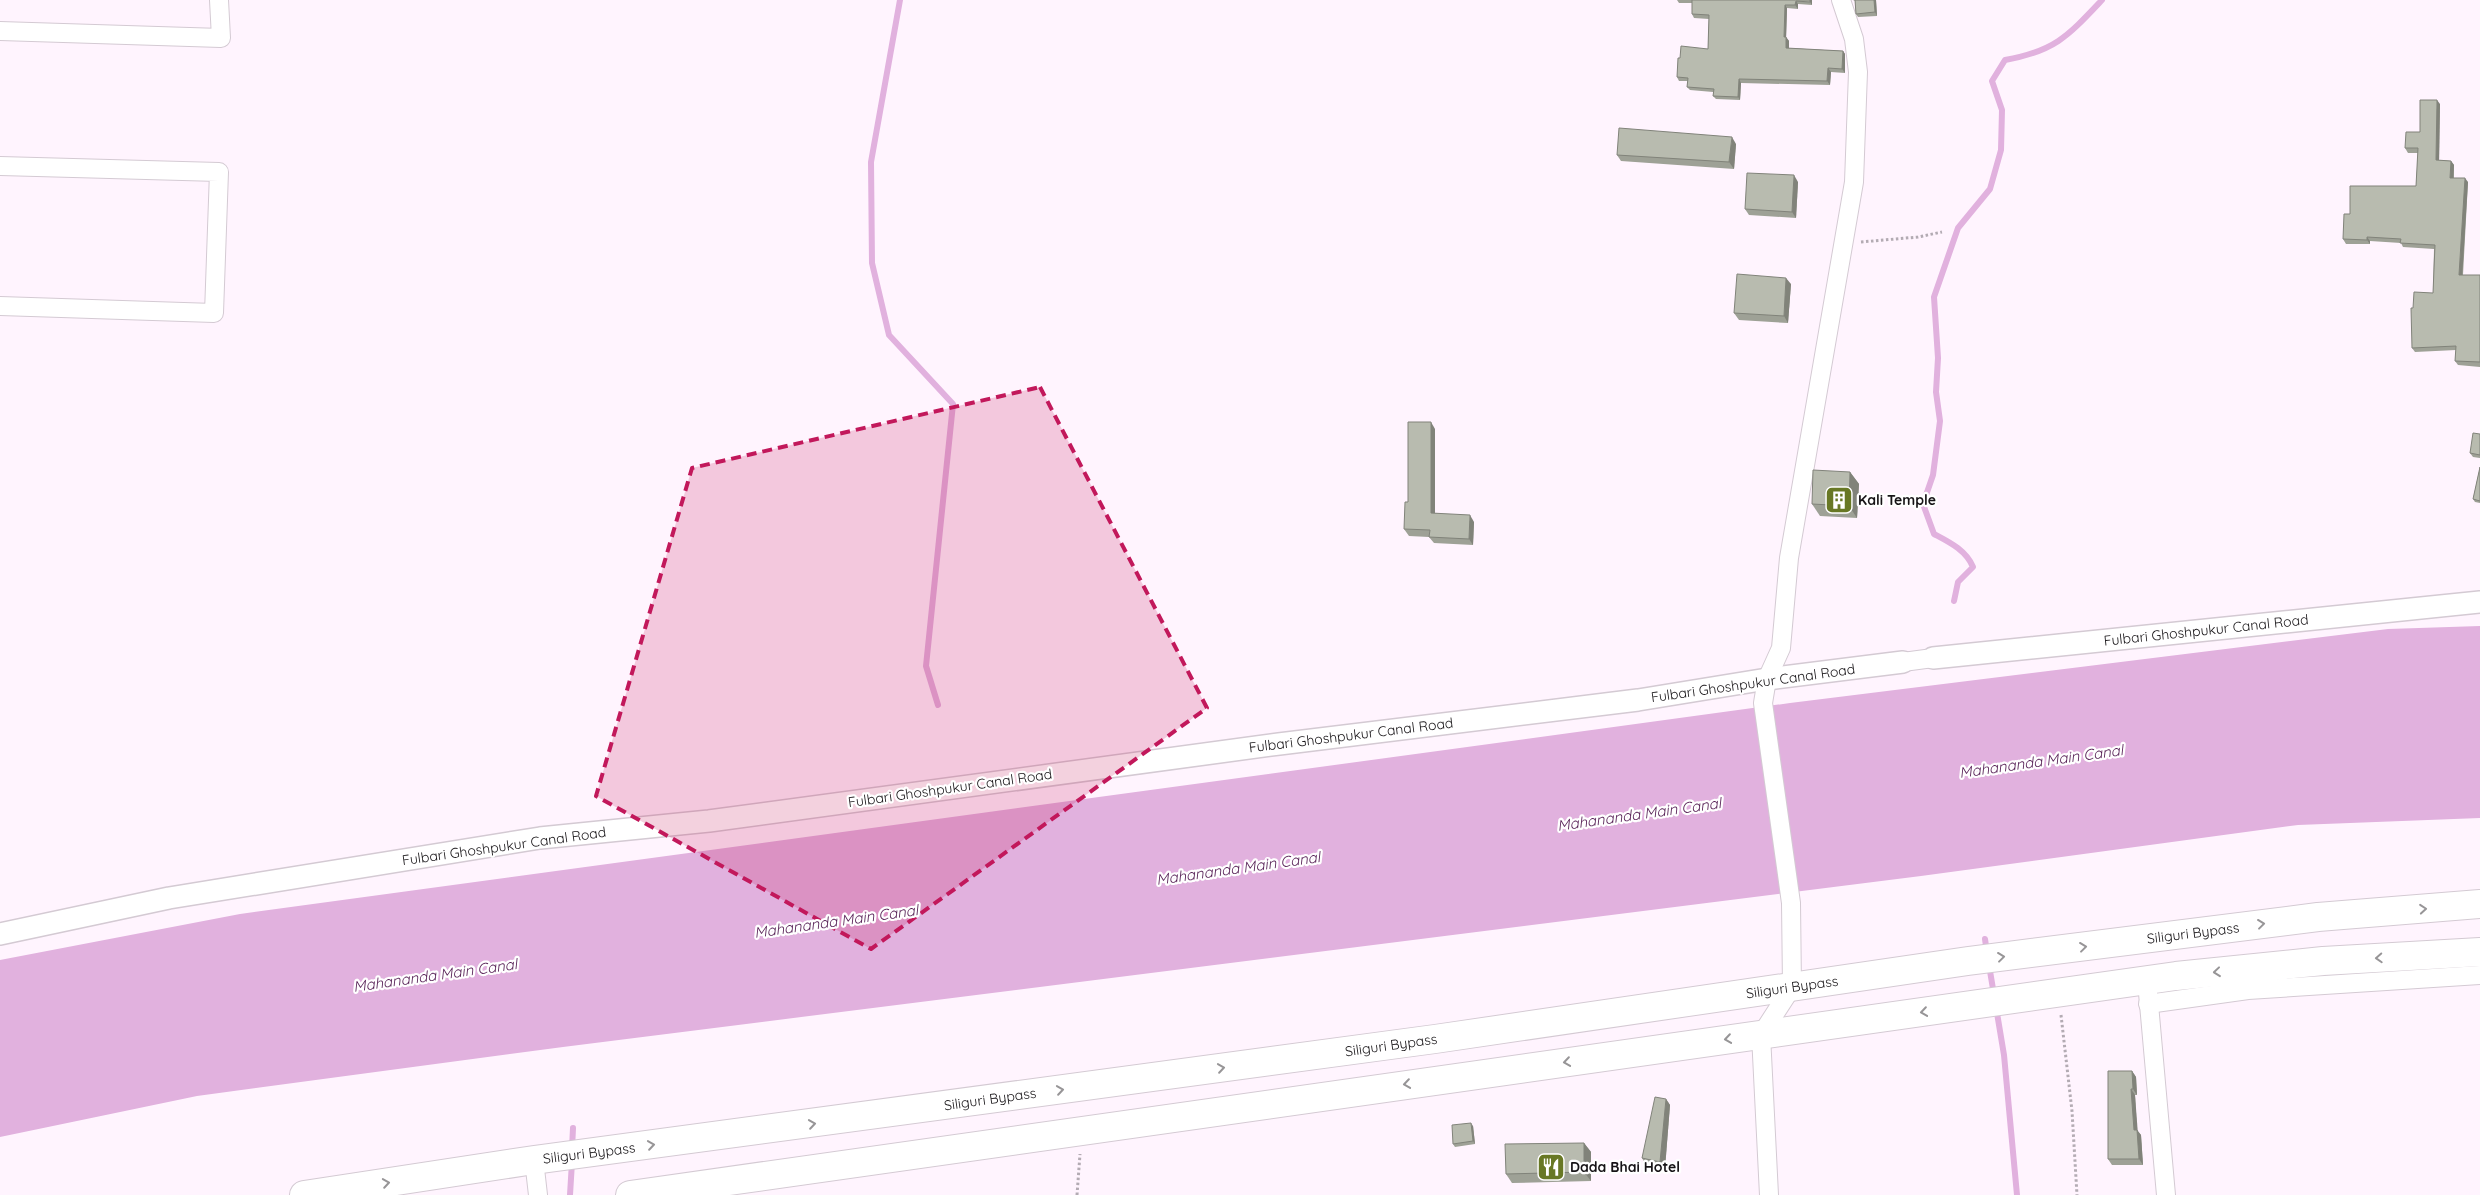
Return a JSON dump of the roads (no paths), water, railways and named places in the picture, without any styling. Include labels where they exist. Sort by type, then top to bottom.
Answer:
[{"type":"highway","name":"Siliguri Bypass","points":[[304,1195],[534,1160],[1435,1039],[1968,961],[2318,917],[2480,904]]},
{"type":"highway","points":[[630,1195],[2048,994],[2148,992],[2323,961],[2480,952]]},
{"type":"street","points":[[0,31],[221,38],[219,0]]},
{"type":"street","points":[[1769,1195],[1761,1035],[1792,987],[1791,903],[1763,703],[1767,679],[1781,648],[1789,558],[1854,182],[1858,72],[1854,39],[1841,0]]},
{"type":"street","points":[[0,166],[219,172],[214,313],[0,306]]},
{"type":"street","name":"Fulbari Ghoshpukur Canal Road","points":[[1933,658],[2480,602]]},
{"type":"street","points":[[1903,662],[1933,658]]},
{"type":"street","name":"Fulbari Ghoshpukur Canal Road","points":[[0,934],[169,898],[540,838],[709,821],[1231,750],[1638,700],[1767,679],[1903,662]]},
{"type":"street","points":[[2166,1195],[2148,992],[2248,990],[2480,975]]},
{"type":"street","points":[[534,1160],[538,1195]]},
{"type":"water","name":"Mahananda Main Canal","points":[[2480,626],[2480,818],[2298,825],[1921,876],[563,1047],[197,1096],[0,1137],[0,960],[240,914],[1790,703],[2388,629]]},
{"type":"waterway","points":[[900,0],[871,162],[872,263],[889,335],[953,404],[926,666],[938,705]]},
{"type":"waterway","points":[[1954,601],[1958,582],[1973,567],[1962,551],[1934,534],[1923,504],[1933,475],[1940,421],[1936,392],[1938,358],[1934,297],[1958,228],[1990,189],[2001,150],[2002,110],[1992,81],[2005,60],[2049,47],[2070,32],[2102,0]]},
{"type":"waterway","points":[[1985,939],[1987,953]]},
{"type":"waterway","points":[[1989,965],[1994,995]]},
{"type":"waterway","points":[[1996,1007],[2004,1055],[2017,1195]]},
{"type":"waterway","points":[[572,1149],[573,1128]]},
{"type":"waterway","points":[[570,1195],[572,1162]]},
{"type":"place","name":"Kali Temple","points":[[1839,500]]},
{"type":"place","name":"Dada Bhai Hotel","points":[[1551,1167]]}]
